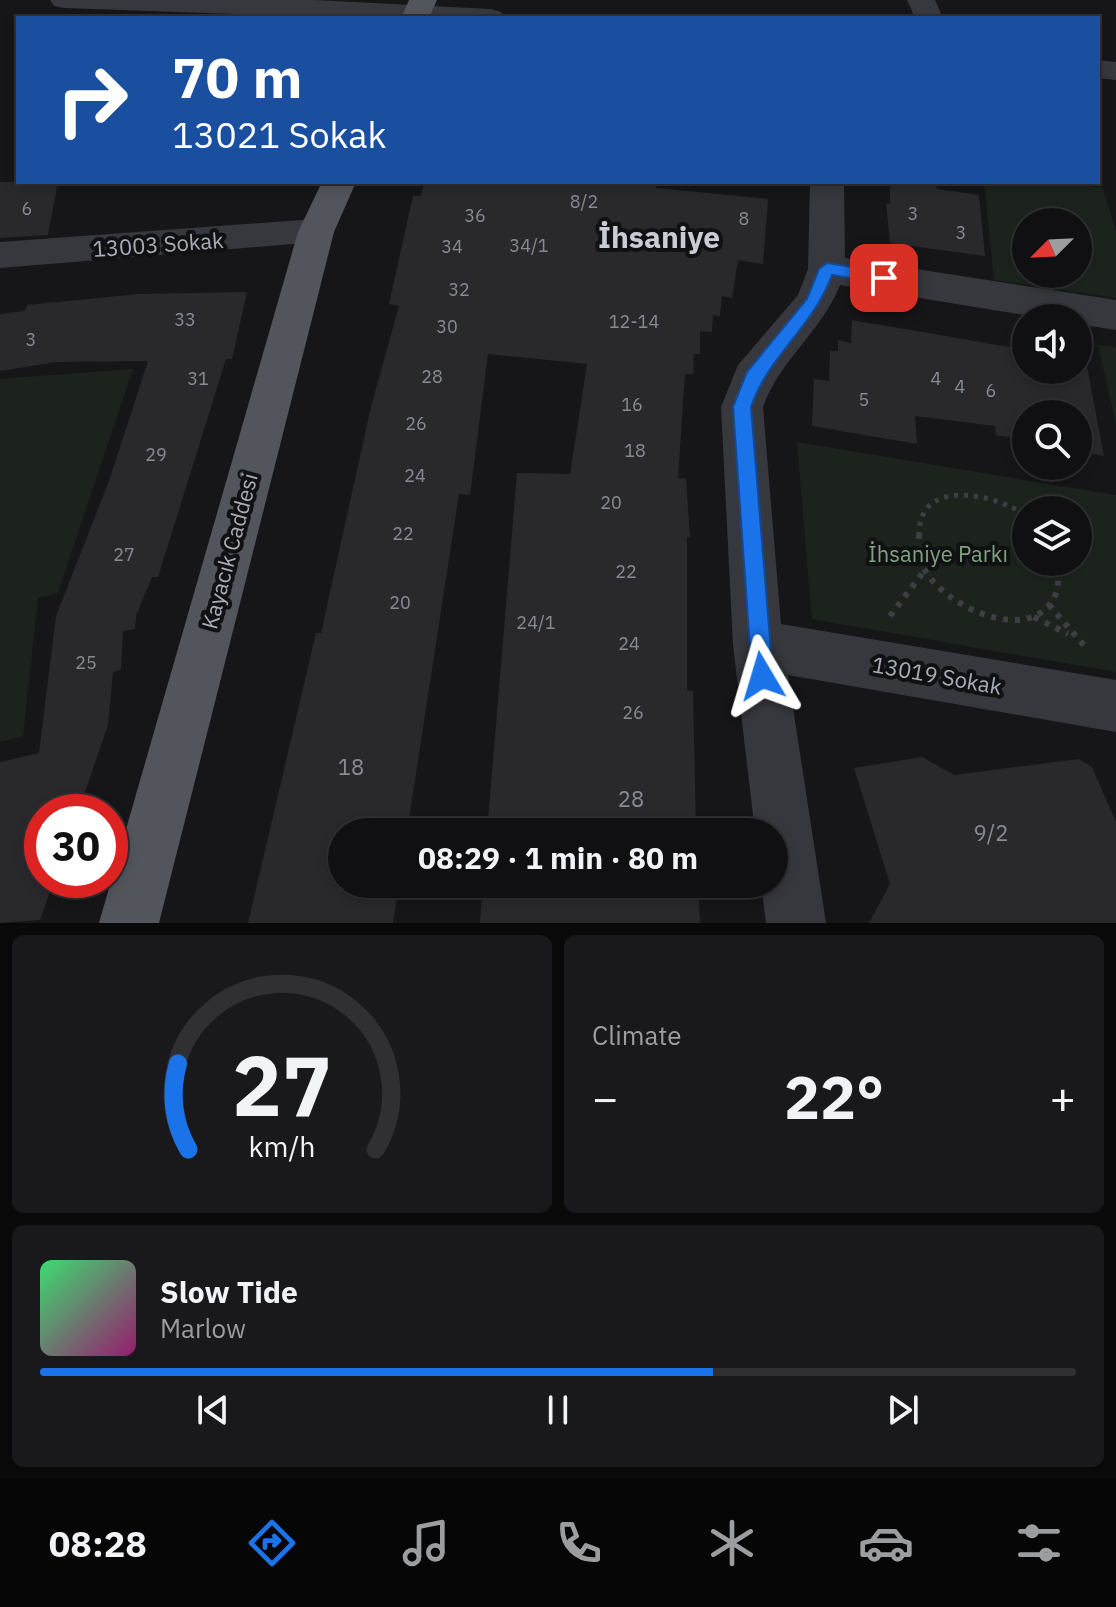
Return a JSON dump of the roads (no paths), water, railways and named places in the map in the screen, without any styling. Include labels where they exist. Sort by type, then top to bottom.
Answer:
[{"type":"main road","name":"Kayacık Caddesi","points":[[129,923],[316,232],[338,184]]},
{"type":"street","points":[[64,0],[419,10],[473,16]]},
{"type":"street","points":[[796,923],[758,645],[742,407],[753,377],[814,302],[827,269],[827,184]]},
{"type":"street","name":"13003 Sokak","points":[[0,255],[316,232]]},
{"type":"street","points":[[827,269],[1116,315]]},
{"type":"street","name":"13019 Sokak","points":[[758,645],[1116,706]]},
{"type":"district","name":"İhsaniye","points":[[659,236]]},
{"type":"park label","name":"İhsaniye Parkı","points":[[938,553]]}]
